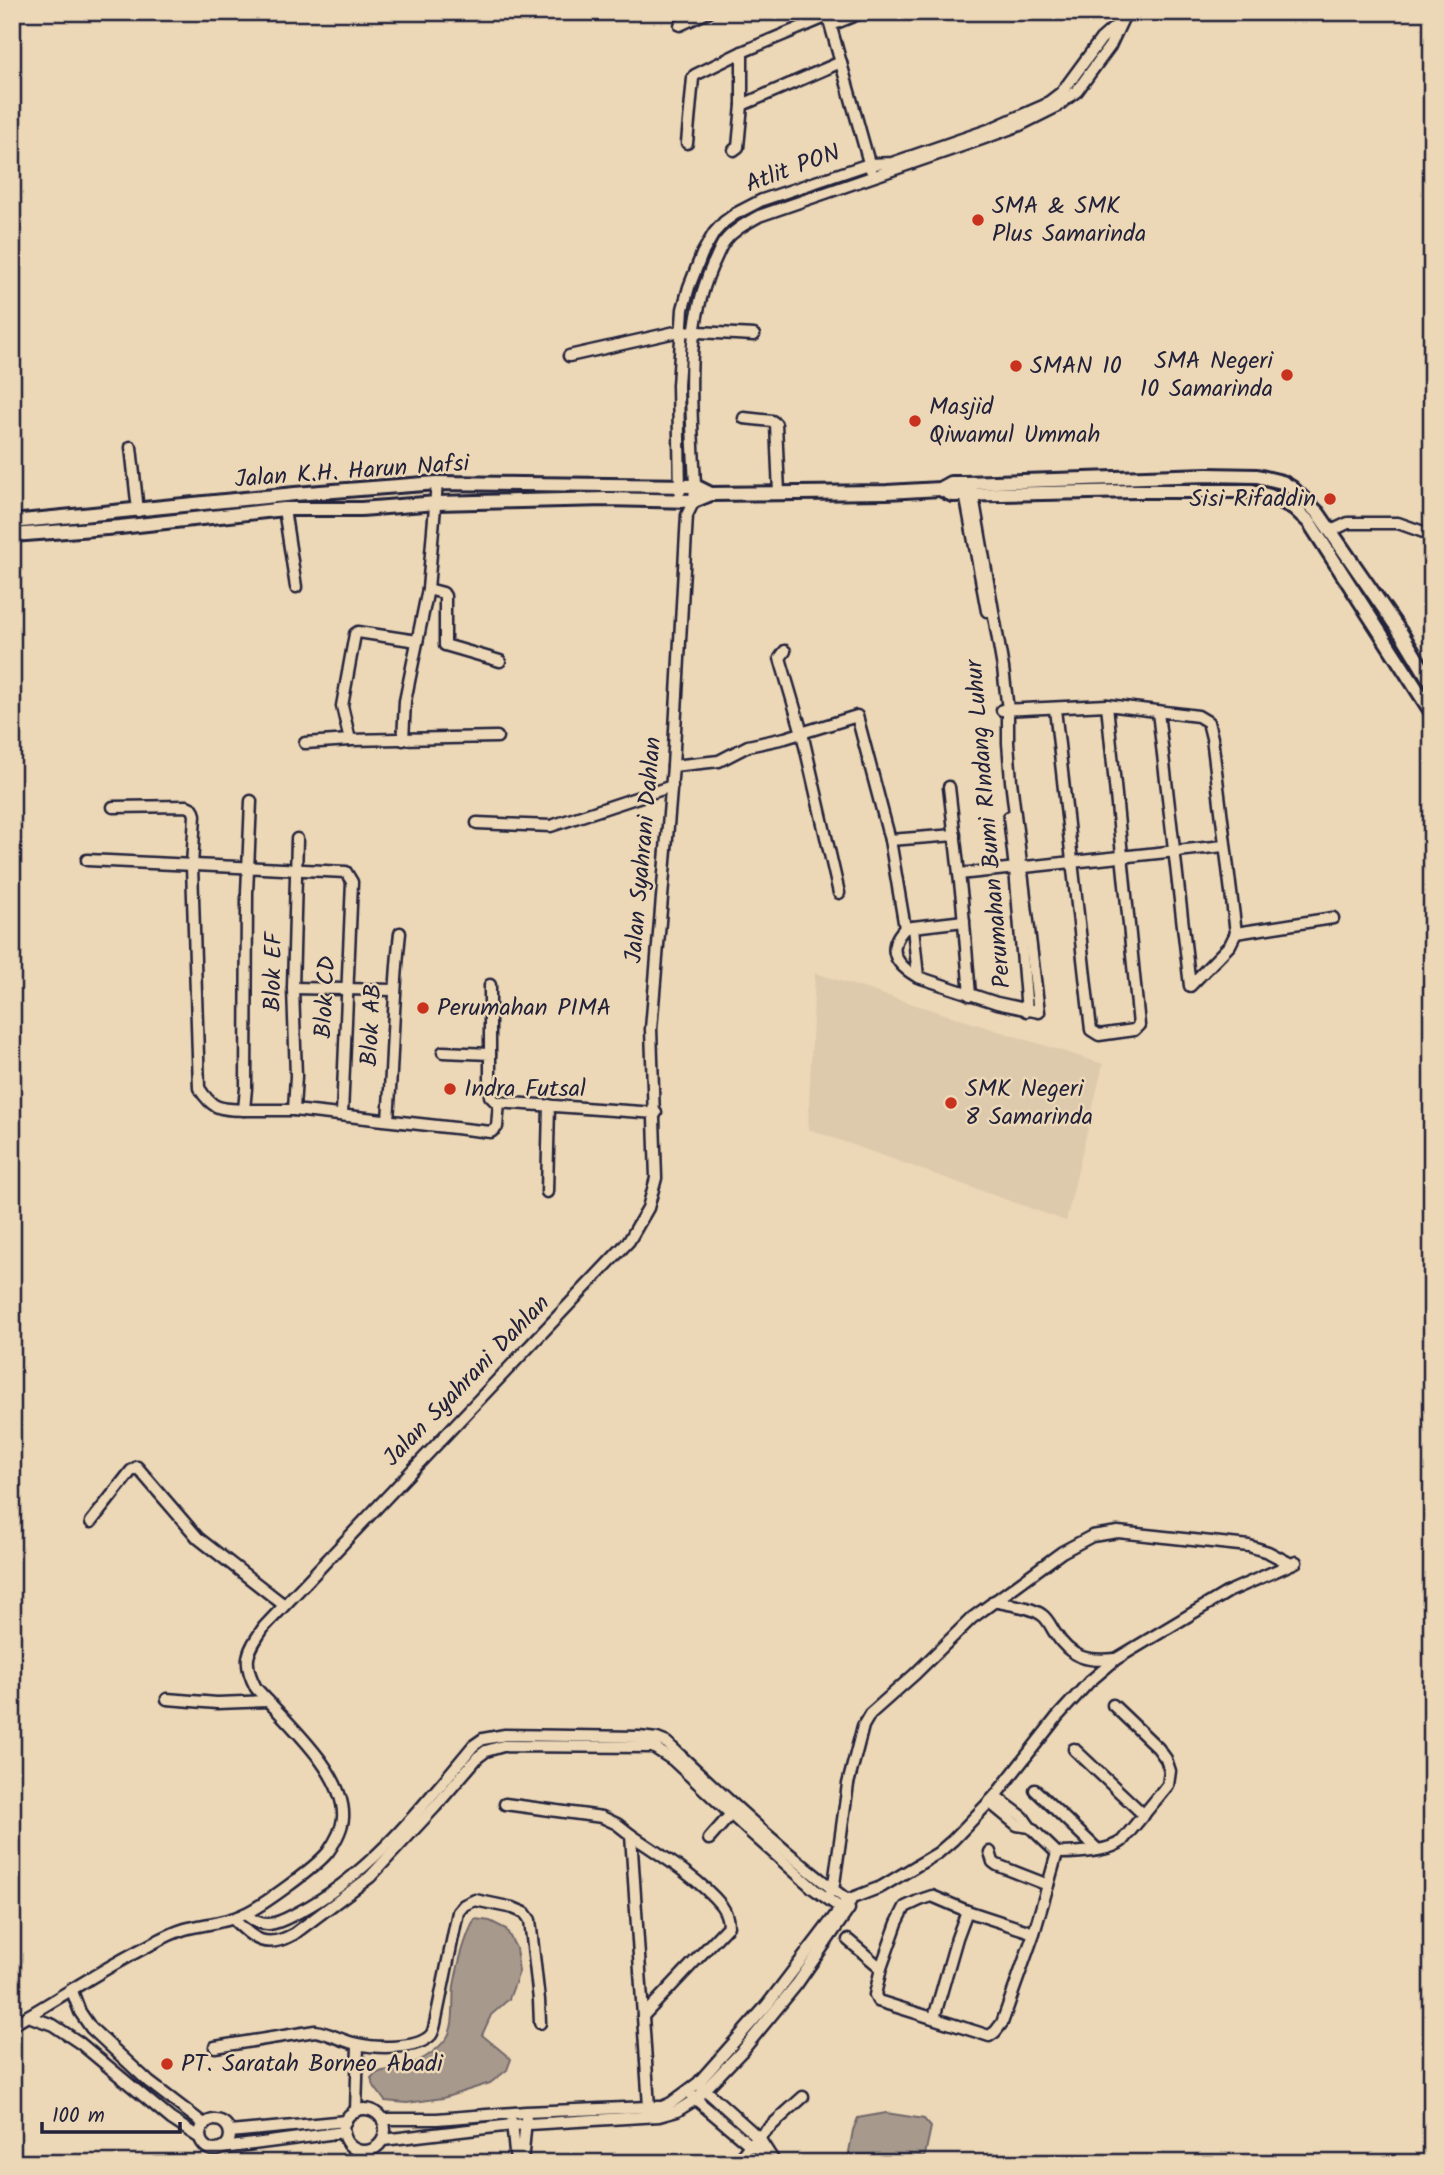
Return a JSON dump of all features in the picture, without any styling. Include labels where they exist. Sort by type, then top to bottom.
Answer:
[{"type":"main road","points":[[968,489],[1207,475],[1257,476],[1282,482],[1318,513],[1403,636],[1429,681],[1414,686]]},
{"type":"main road","name":"Jalan K.H. Harun Nafsi","points":[[12,522],[437,483],[695,486]]},
{"type":"main road","points":[[694,501],[710,494],[887,492],[940,489],[951,483],[968,489],[1251,491],[1270,496],[1294,508],[1308,522],[1432,713]]},
{"type":"main road","points":[[695,486],[710,494]]},
{"type":"main road","name":"Jalan K.H. Harun Nafsi","points":[[12,535],[284,509],[361,509],[437,503],[606,499],[694,501]]},
{"type":"main road","points":[[156,509],[158,523]]},
{"type":"street","points":[[680,25],[708,12]]},
{"type":"street","points":[[687,143],[693,78],[700,72],[742,52],[828,18],[863,12]]},
{"type":"street","name":"Atlit PON","points":[[681,500],[678,385],[680,331],[689,287],[702,254],[724,222],[762,200],[869,164],[892,163],[988,130],[1045,105],[1062,92],[1101,39],[1123,17]]},
{"type":"street","name":"Atlit PON","points":[[694,501],[692,350],[696,312],[704,285],[724,242],[759,216],[1020,125],[1069,98],[1111,46],[1123,17]]},
{"type":"street","points":[[828,18],[873,177]]},
{"type":"street","points":[[734,150],[738,147],[742,52]]},
{"type":"street","points":[[741,105],[841,62]]},
{"type":"street","points":[[569,356],[680,331],[754,335]]},
{"type":"street","points":[[744,418],[772,421],[776,424],[779,493]]},
{"type":"street","points":[[131,447],[138,511]]},
{"type":"street","points":[[403,740],[405,701],[428,589],[437,483]]},
{"type":"street","name":"Perumahan Bumi RIndang Luhur","points":[[918,977],[1027,1012],[1019,869],[1002,752],[1005,710],[1003,668],[968,489]]},
{"type":"street","name":"Jalan Syahrani Dahlan","points":[[12,2025],[167,1936],[245,1914],[305,1872],[327,1853],[339,1834],[343,1818],[341,1798],[332,1777],[318,1757],[249,1676],[246,1664],[249,1650],[264,1627],[284,1605],[629,1241],[648,1208],[656,1178],[652,1029],[672,786],[677,766],[687,515],[681,500]]},
{"type":"street","name":"Jalan Syahrani Dahlan","points":[[687,515],[694,501]]},
{"type":"street","points":[[284,509],[296,587]]},
{"type":"street","points":[[1331,531],[1348,523],[1398,523],[1432,536]]},
{"type":"street","points":[[428,589],[445,596],[445,645],[500,661]]},
{"type":"street","points":[[350,740],[342,706],[354,636],[358,632],[417,641]]},
{"type":"street","points":[[785,651],[780,658],[802,733],[839,893]]},
{"type":"street","points":[[1005,710],[1107,705],[1198,716],[1208,722],[1236,933],[1230,945],[1189,985],[1158,712]]},
{"type":"street","points":[[1055,709],[1091,1030],[1099,1035],[1135,1030],[1139,1025],[1107,705]]},
{"type":"street","points":[[677,766],[719,761],[748,746],[858,717],[890,840],[918,977]]},
{"type":"street","points":[[304,743],[498,737]]},
{"type":"street","points":[[477,823],[551,826],[672,786]]},
{"type":"street","points":[[949,787],[960,874],[970,995]]},
{"type":"street","points":[[244,1111],[247,1088],[251,801]]},
{"type":"street","points":[[113,807],[187,806],[195,815],[192,866],[199,1088],[213,1106],[224,1110],[293,1110],[342,1114],[491,1132],[497,1127],[499,1102]]},
{"type":"street","points":[[890,840],[955,835]]},
{"type":"street","name":"Blok EF","points":[[293,1110],[296,1076],[293,988],[297,839]]},
{"type":"street","points":[[960,874],[1224,846]]},
{"type":"street","points":[[87,860],[297,870]]},
{"type":"street","points":[[1019,869],[1039,1013],[1027,1012]]},
{"type":"street","name":"Blok CD","points":[[297,870],[343,871],[352,881],[342,1114]]},
{"type":"street","points":[[1236,933],[1333,918]]},
{"type":"street","points":[[918,977],[901,968],[897,960],[897,942],[909,927],[964,921]]},
{"type":"street","name":"Blok AB","points":[[388,1119],[394,990],[400,933]]},
{"type":"street","points":[[490,985],[490,1096],[493,1100],[656,1113]]},
{"type":"street","points":[[293,988],[394,990]]},
{"type":"street","points":[[443,1052],[490,1054]]},
{"type":"street","points":[[547,1192],[549,1105]]},
{"type":"street","points":[[91,1522],[137,1467],[198,1538],[284,1605]]},
{"type":"street","points":[[383,2140],[512,2125],[659,2116],[677,2111],[696,2099],[701,2086],[847,1906],[938,1853],[992,1799],[1057,1717],[1089,1682],[1116,1659],[1228,1592],[1292,1562],[1249,1546],[1118,1532],[1092,1536],[1062,1552],[972,1618],[870,1714],[863,1726],[848,1784],[830,1894]]},
{"type":"street","points":[[994,1601],[1035,1611],[1043,1616],[1062,1644],[1081,1657],[1095,1661],[1116,1659]]},
{"type":"street","points":[[167,1699],[218,1703],[268,1701]]},
{"type":"street","points":[[992,1799],[1023,1817],[1057,1853],[1115,1846],[1122,1841],[1168,1785],[1170,1771],[1158,1748],[1113,1705]]},
{"type":"street","points":[[245,1914],[266,1925],[278,1923],[309,1906],[361,1867],[412,1817],[473,1746],[483,1740],[505,1735],[639,1737],[667,1743],[830,1894]]},
{"type":"street","points":[[233,1919],[262,1942],[282,1940],[370,1877],[444,1798],[478,1757],[493,1748],[503,1746],[653,1747],[673,1760],[731,1814],[847,1906]]},
{"type":"street","points":[[1074,1749],[1144,1815]]},
{"type":"street","points":[[1035,1790],[1097,1849]]},
{"type":"street","points":[[505,1804],[602,1817],[617,1824],[705,1890],[723,1907],[728,1926],[643,2016]]},
{"type":"street","points":[[709,1839],[731,1814]]},
{"type":"street","points":[[631,1835],[649,2108]]},
{"type":"street","points":[[990,1852],[997,1865],[1048,1885]]},
{"type":"street","points":[[1034,1933],[967,1912],[932,1896],[905,1907],[881,1968],[875,1995],[878,2001],[989,2035],[995,2032],[1002,2023],[1034,1933],[1057,1853]]},
{"type":"street","points":[[215,2047],[315,2031],[328,2033],[358,2045],[401,2048],[418,2043],[432,2034],[458,1912],[464,1905],[475,1900],[513,1908],[525,1913],[530,1920],[540,2000],[540,2023]]},
{"type":"street","points":[[934,2018],[967,1912]]},
{"type":"street","points":[[296,1913],[305,1925]]},
{"type":"street","points":[[848,1940],[881,1968]]},
{"type":"street","points":[[72,1991],[80,2012],[91,2028],[149,2082],[204,2124]]},
{"type":"street","points":[[28,2016],[53,2025],[80,2042],[171,2119],[200,2138]]},
{"type":"street","points":[[80,2042],[91,2028]]},
{"type":"street","points":[[356,2111],[369,2110],[382,2119],[385,2130],[383,2140],[376,2148],[366,2151],[355,2149],[347,2142],[345,2126],[356,2111],[358,2045]]},
{"type":"street","points":[[382,2119],[437,2119],[526,2112],[662,2107],[701,2086]]},
{"type":"street","points":[[701,2086],[754,2142]]},
{"type":"street","points":[[687,2092],[754,2142],[775,2163]]},
{"type":"street","points":[[736,2163],[754,2142],[803,2097]]},
{"type":"street","points":[[522,2163],[526,2112]]},
{"type":"street","points":[[513,2113],[516,2163]]},
{"type":"street","points":[[212,2162],[218,2149],[229,2140],[230,2132],[223,2122],[208,2121],[200,2131],[200,2138],[203,2146],[218,2149],[345,2126]]},
{"type":"street","points":[[230,2132],[345,2126]]},
{"type":"street","points":[[365,2163],[366,2151]]},
{"type":"shaded area","name":"SMK Negeri 8 Samarinda","points":[[815,973],[1103,1064],[1066,1221],[808,1129]]},
{"type":"shaded area","points":[[475,1919],[490,1921],[506,1929],[516,1948],[519,1972],[509,1999],[491,2015],[482,2035],[511,2059],[507,2070],[490,2083],[443,2098],[407,2103],[385,2101],[371,2078],[425,2057],[437,2049],[449,2034],[457,1969]]},
{"type":"shaded area","points":[[886,2113],[924,2119],[931,2127],[925,2155],[918,2163],[847,2163],[858,2118]]},
{"type":"place","name":"SMA & SMK Plus Samarinda","points":[[978,220]]},
{"type":"place","name":"SMAN 10","points":[[1016,366]]},
{"type":"place","name":"SMA Negeri 10 Samarinda","points":[[1287,375]]},
{"type":"place","name":"Masjid Qiwamul Ummah","points":[[915,421]]},
{"type":"place","name":"Sisi Rifaddin","points":[[1330,499]]},
{"type":"place","name":"Perumahan PIMA","points":[[423,1008]]},
{"type":"place","name":"Indra Futsal","points":[[450,1089]]},
{"type":"place","name":"SMK Negeri 8 Samarinda","points":[[951,1103]]},
{"type":"place","name":"PT. Saratah Borneo Abadi","points":[[167,2064]]}]
